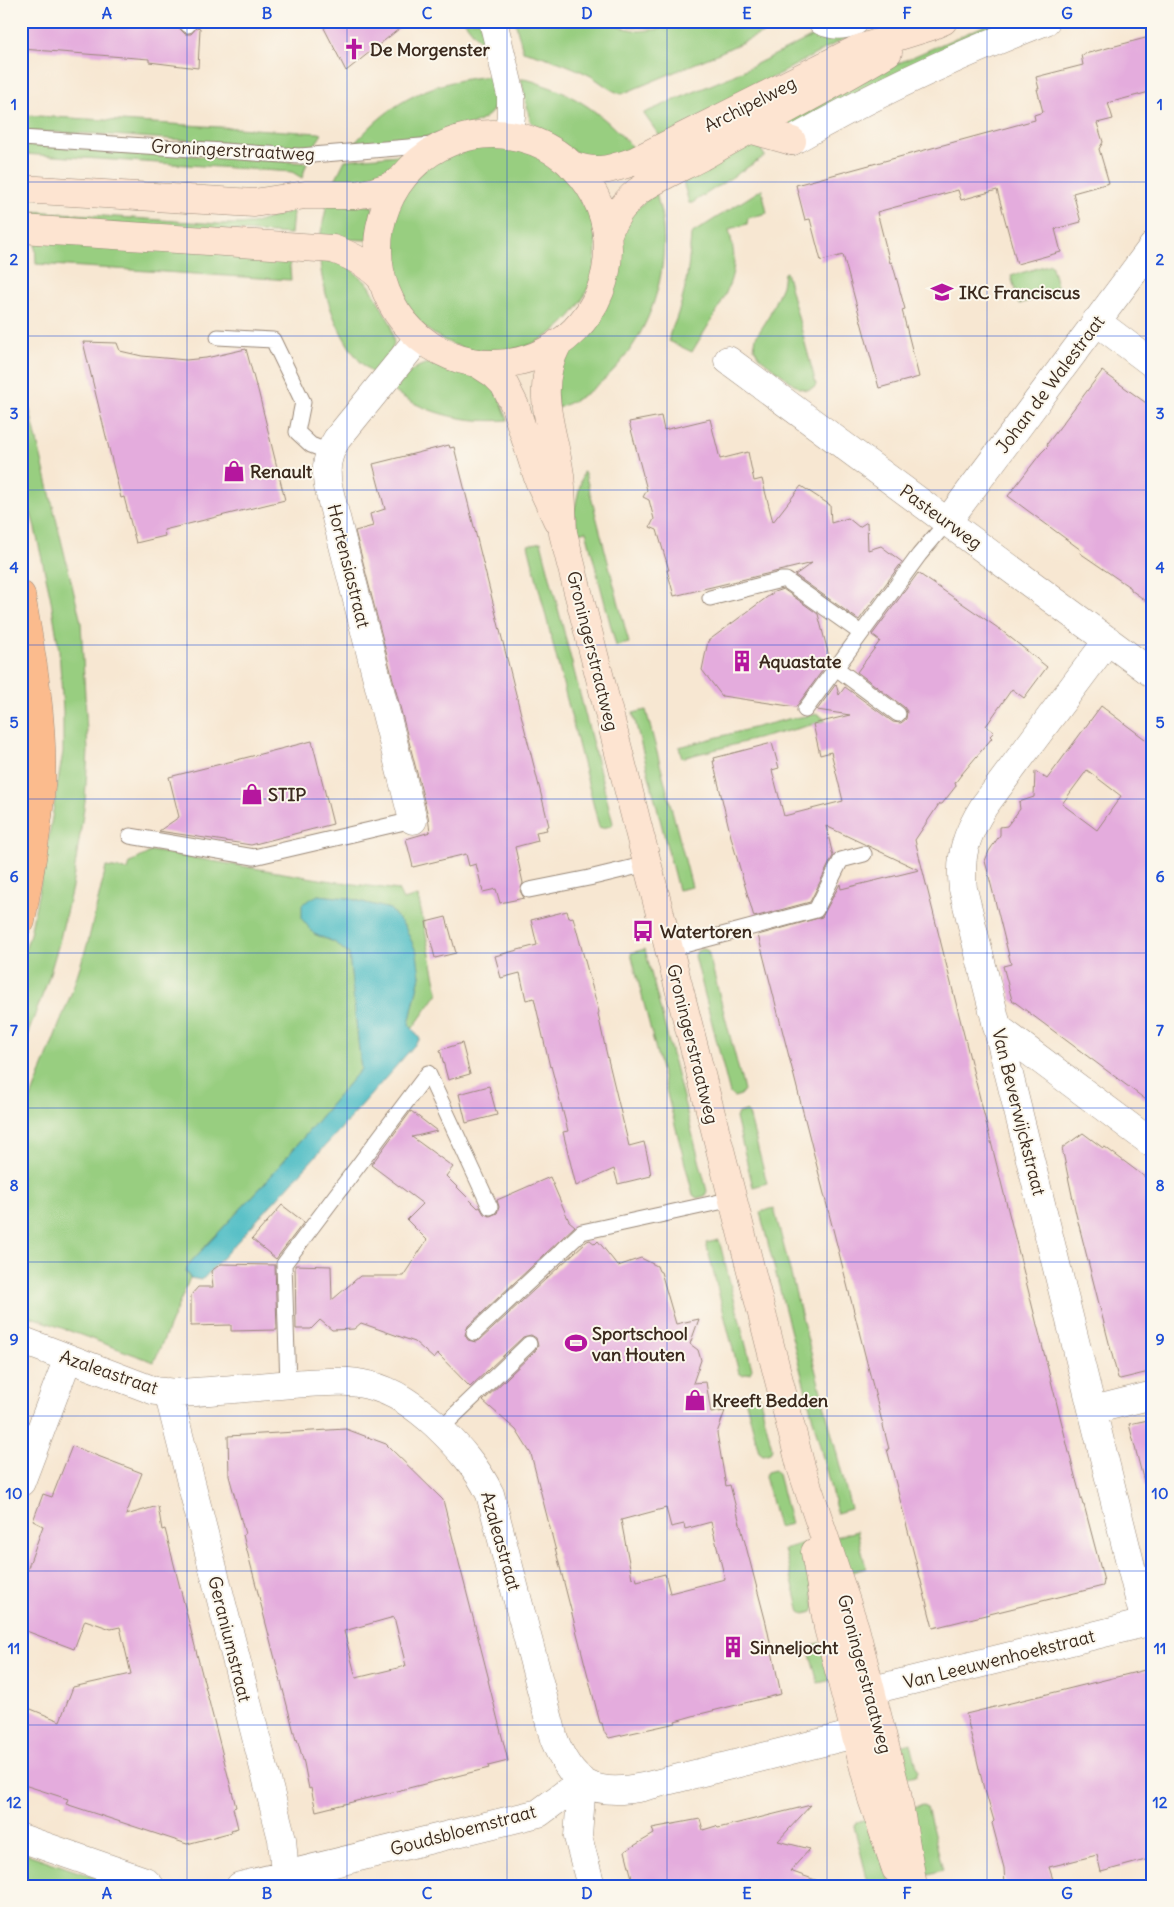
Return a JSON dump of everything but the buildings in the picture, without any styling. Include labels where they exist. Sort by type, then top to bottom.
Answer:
[{"type":"main road","points":[[858,49],[872,21]]},
{"type":"main road","name":"Archipelweg","points":[[571,165],[585,170],[600,171],[613,169],[634,161],[858,49],[936,24]]},
{"type":"main road","name":"Archipelweg","points":[[607,236],[611,222],[638,192],[749,129],[838,82],[936,24]]},
{"type":"main road","points":[[749,129],[792,141]]},
{"type":"main road","points":[[488,133],[508,135],[516,135],[542,144],[566,159],[585,179],[599,203],[607,236],[608,258],[602,285],[591,310],[573,332],[551,349],[526,360],[498,365],[477,363],[443,354],[418,338],[401,319],[386,295],[378,268],[377,240],[383,213],[395,188],[412,166],[434,149],[460,138],[488,133]]},
{"type":"main road","points":[[21,189],[254,203],[305,195],[363,194],[388,188],[401,180]]},
{"type":"main road","points":[[21,228],[333,250],[355,257],[371,266],[382,278]]},
{"type":"main road","name":"Groningerstraatweg","points":[[558,343],[550,358],[546,374],[545,391],[560,475],[563,533]]},
{"type":"main road","name":"Groningerstraatweg","points":[[477,363],[494,374],[504,384],[515,406],[539,481],[563,533],[801,1467],[853,1621],[858,1693],[868,1731],[897,1793],[913,1886]]},
{"type":"main road","points":[[21,595],[33,665],[41,740],[41,784],[37,825],[21,921]]},
{"type":"main road","name":"Groningerstraatweg","points":[[868,1731],[872,1799],[902,1886]]},
{"type":"street","points":[[493,21],[511,95],[511,116],[508,135]]},
{"type":"street","points":[[822,22],[833,25],[845,25],[855,21]]},
{"type":"street","points":[[792,141],[854,106],[946,62],[1046,21]]},
{"type":"street","name":"Johan de Walestraat","points":[[947,522],[1153,246]]},
{"type":"street","points":[[1096,321],[1153,364]]},
{"type":"street","name":"Hortensiastraat","points":[[413,820],[328,486],[326,467],[336,439],[418,338]]},
{"type":"street","name":"Pasteurweg","points":[[728,360],[1153,674]]},
{"type":"street","name":"Van Beverwijckstraat","points":[[1108,640],[984,806],[972,826],[964,847],[960,867],[963,889],[1093,1410],[1149,1622]]},
{"type":"street","points":[[998,1028],[1153,1144]]},
{"type":"street","name":"Azaleastraat","points":[[21,1340],[142,1386],[168,1392],[344,1382],[369,1385],[410,1403],[474,1465],[490,1494],[554,1739],[565,1764],[582,1781]]},
{"type":"street","points":[[21,1482],[68,1358]]},
{"type":"street","name":"Geraniumstraat","points":[[168,1392],[282,1839],[286,1881]]},
{"type":"street","points":[[1093,1410],[1153,1395]]},
{"type":"street","name":"Van Leeuwenhoekstraat","points":[[858,1693],[1149,1622]]},
{"type":"street","points":[[591,1886],[578,1837],[582,1781],[605,1790],[624,1791],[868,1731]]},
{"type":"street","name":"Goudsbloemstraat","points":[[240,1886],[286,1881],[539,1813],[582,1781]]},
{"type":"street","points":[[21,1838],[145,1881],[150,1886]]},
{"type":"lane","name":"Groningerstraatweg","points":[[21,138],[300,156],[445,144]]},
{"type":"lane","points":[[218,337],[273,340],[303,402],[297,432],[311,445],[330,452]]},
{"type":"lane","points":[[805,710],[919,555],[947,522]]},
{"type":"lane","points":[[710,598],[786,580],[861,634]]},
{"type":"lane","points":[[836,668],[898,714]]},
{"type":"lane","points":[[130,836],[254,857],[413,820]]},
{"type":"lane","points":[[669,949],[816,910],[841,860],[864,854]]},
{"type":"lane","points":[[529,890],[647,864]]},
{"type":"lane","points":[[288,1385],[284,1264],[428,1073],[490,1207]]},
{"type":"lane","points":[[474,1333],[582,1232],[732,1199]]},
{"type":"lane","points":[[440,1430],[529,1344]]},
{"type":"green space","points":[[464,21],[480,21],[486,49]]},
{"type":"green space","points":[[515,21],[605,21],[619,27],[639,31],[660,29],[682,21],[774,21],[776,27],[622,94],[574,68],[523,51]]},
{"type":"green space","points":[[612,21],[675,21],[660,26],[635,27]]},
{"type":"green space","points":[[995,21],[1019,21],[789,128],[778,125],[885,69]]},
{"type":"green space","points":[[823,31],[849,36],[661,138],[644,114],[732,76]]},
{"type":"green space","points":[[493,76],[497,93],[495,106],[483,119],[469,126],[429,136],[388,142],[354,144],[384,115],[416,95],[433,87],[452,82]]},
{"type":"green space","points":[[521,79],[557,90],[582,103],[615,129],[635,151],[612,160],[581,155],[542,133],[530,120]]},
{"type":"green space","points":[[21,115],[322,134],[312,149],[97,134],[22,131]]},
{"type":"green space","points":[[756,142],[765,156],[692,203],[689,203],[682,178],[740,144]]},
{"type":"green space","points":[[492,144],[512,146],[541,156],[558,168],[572,182],[588,208],[594,228],[596,248],[594,268],[584,297],[572,314],[558,328],[532,344],[512,350],[492,352],[472,350],[443,340],[426,328],[412,314],[396,288],[390,268],[388,248],[390,228],[400,199],[412,182],[426,168],[452,152],[472,146]]},
{"type":"green space","points":[[26,145],[307,163],[302,178],[292,172],[24,154]]},
{"type":"green space","points":[[408,154],[399,165],[374,180],[334,182],[345,160]]},
{"type":"green space","points":[[762,189],[767,213],[748,218],[747,224],[729,229],[734,256],[733,272],[725,296],[712,320],[692,352],[669,341],[685,286],[691,234]]},
{"type":"green space","points":[[656,193],[662,216],[664,243],[662,267],[657,291],[639,336],[609,375],[591,390],[558,408],[555,381],[560,366],[566,355],[604,306],[609,295],[614,276],[619,239],[625,221],[634,210]]},
{"type":"green space","points":[[327,204],[372,206],[367,240],[320,237]]},
{"type":"green space","points":[[31,211],[218,224],[252,224],[292,211],[293,213],[291,234],[31,219]]},
{"type":"green space","points":[[35,240],[289,256],[291,280],[36,264]]},
{"type":"green space","points":[[320,259],[345,264],[369,285],[391,324],[394,344],[391,352],[374,374],[353,353],[336,322],[325,289]]},
{"type":"green space","points":[[1051,264],[1059,292],[1019,304],[1011,276]]},
{"type":"green space","points":[[786,272],[816,384],[815,387],[807,390],[799,388],[760,358],[754,348],[756,337],[767,320]]},
{"type":"green space","points":[[430,363],[466,373],[491,387],[498,395],[508,420],[463,419],[449,416],[421,407],[394,391],[414,369]]},
{"type":"green space","points":[[21,374],[81,622],[88,751],[85,801],[72,887],[59,943],[47,983],[21,1052],[21,964],[30,934],[43,871],[63,752],[63,711],[59,650],[50,595],[34,524],[21,480]]},
{"type":"green space","points":[[583,472],[585,473],[629,643],[616,646],[586,531],[578,533],[574,512]]},
{"type":"green space","points":[[541,542],[613,823],[611,826],[599,827],[528,545]]},
{"type":"green space","points":[[646,710],[692,887],[678,890],[633,713]]},
{"type":"green space","points":[[818,714],[827,721],[682,758],[679,747],[788,719]]},
{"type":"green space","points":[[21,755],[26,798],[21,846]]},
{"type":"green space","points":[[152,851],[325,880],[398,890],[403,900],[418,896],[438,993],[413,1028],[409,1024],[420,976],[405,927],[390,909],[347,898],[318,895],[314,934],[334,942],[349,954],[361,1069],[265,1183],[188,1265],[186,1271],[190,1278],[154,1362],[21,1313],[21,1124],[71,994],[88,942],[106,867],[128,870],[130,863]]},
{"type":"green space","points":[[645,949],[707,1191],[705,1196],[697,1198],[693,1195],[631,953]]},
{"type":"green space","points":[[704,949],[708,951],[744,1090],[741,1095],[734,1097],[730,1094],[695,956],[697,951]]},
{"type":"green space","points":[[746,1111],[749,1114],[767,1183],[753,1187],[736,1118],[738,1113]]},
{"type":"green space","points":[[774,1208],[851,1509],[837,1513],[760,1212]]},
{"type":"green space","points":[[719,1240],[752,1369],[750,1373],[742,1375],[739,1373],[706,1243]]},
{"type":"green space","points":[[755,1392],[759,1395],[772,1448],[770,1453],[763,1455],[759,1452],[745,1398],[748,1394]]},
{"type":"green space","points":[[775,1470],[778,1474],[791,1524],[778,1527],[765,1476],[767,1472]]},
{"type":"green space","points":[[857,1531],[866,1568],[848,1573],[835,1537]]},
{"type":"green space","points":[[804,1543],[815,1608],[813,1612],[804,1614],[800,1612],[784,1549]]},
{"type":"green space","points":[[820,1643],[832,1680],[818,1683],[809,1650],[811,1645]]},
{"type":"green space","points":[[911,1743],[918,1771],[916,1776],[906,1778],[895,1747]]},
{"type":"green space","points":[[923,1805],[927,1807],[943,1870],[922,1876],[912,1807]]},
{"type":"green space","points":[[866,1819],[870,1822],[890,1884],[869,1886],[854,1826],[857,1822]]},
{"type":"green space","points":[[21,1853],[111,1883],[109,1886],[21,1886]]},
{"type":"water","points":[[318,895],[347,898],[390,909],[405,927],[417,953],[420,976],[409,1024],[420,1039],[337,1133],[202,1280],[190,1278],[186,1271],[188,1265],[265,1183],[361,1069],[349,954],[334,942],[314,934],[302,919],[302,904]]},
{"type":"place","name":"De Morgenster","points":[[354,49]]},
{"type":"place","name":"IKC Franciscus","points":[[942,292]]},
{"type":"place","name":"Renault","points":[[234,471]]},
{"type":"place","name":"Aquastate","points":[[742,661]]},
{"type":"place","name":"STIP","points":[[252,794]]},
{"type":"place","name":"Watertoren","points":[[643,931]]},
{"type":"place","name":"Sportschool van Houten","points":[[576,1343]]},
{"type":"place","name":"Kreeft Bedden","points":[[695,1400]]},
{"type":"place","name":"Sinneljocht","points":[[733,1647]]}]
